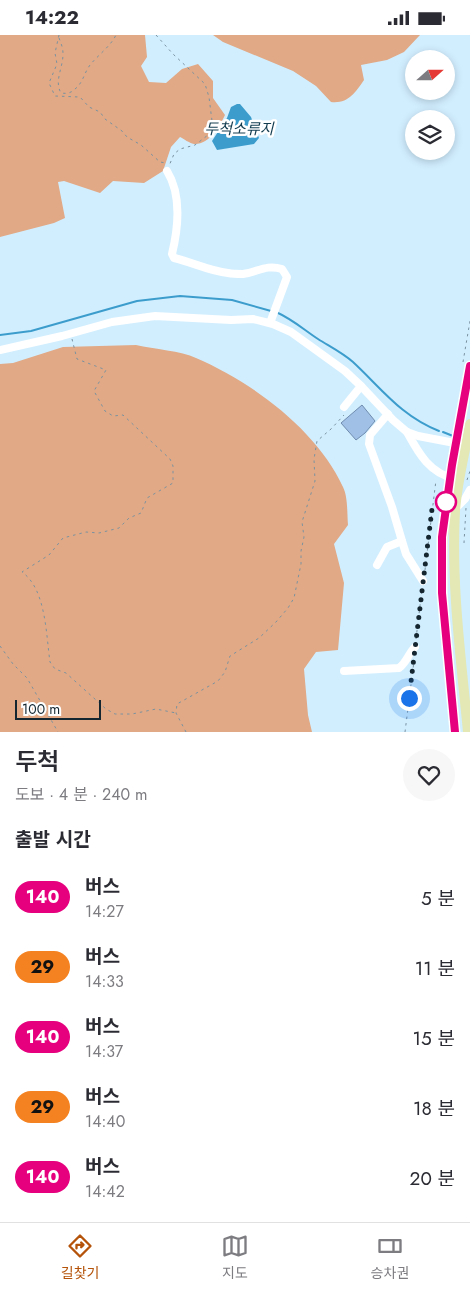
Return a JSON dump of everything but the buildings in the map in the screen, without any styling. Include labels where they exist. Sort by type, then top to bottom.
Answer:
[{"type":"main road","points":[[468,732],[454,590],[456,508],[455,479],[452,465],[470,366]]},
{"type":"main road","points":[[455,732],[442,593],[442,537],[455,479],[462,466],[470,424]]},
{"type":"street","points":[[168,171],[173,180],[176,204],[177,234],[172,255],[174,258],[191,261],[209,269],[226,273],[243,274],[270,267],[282,269],[287,277],[271,321]]},
{"type":"street","points":[[0,350],[72,334],[112,322],[155,316],[271,321],[291,332],[345,371],[407,432],[420,455],[436,472],[455,479]]},
{"type":"street","points":[[344,407],[361,386]]},
{"type":"street","points":[[388,414],[370,435],[370,444],[402,541],[412,565],[423,581]]},
{"type":"street","points":[[407,432],[418,437],[460,443],[470,447]]},
{"type":"street","points":[[456,508],[465,499],[470,490]]},
{"type":"street","points":[[377,565],[387,547],[402,541]]},
{"type":"street","points":[[344,671],[399,668],[405,664],[415,647]]},
{"type":"path","points":[[59,35],[63,53],[62,69],[57,83],[61,93],[66,94],[74,90],[81,83],[89,66],[116,35]]},
{"type":"path","points":[[59,35],[55,53],[57,64],[49,83],[55,96],[80,97],[89,107],[100,112],[105,119],[127,137],[141,145],[160,163],[166,163],[168,171]]},
{"type":"path","points":[[156,35],[205,84],[209,97],[212,121],[208,135],[194,145],[180,149],[174,154],[168,171]]},
{"type":"path","points":[[72,334],[72,344],[77,359],[106,370],[94,391],[105,411],[113,417],[123,415],[170,459],[173,466],[173,483],[147,498],[141,513],[129,519],[119,528],[99,533],[86,532],[63,539],[49,555],[22,571],[36,587],[43,609],[50,662],[55,669],[66,673],[106,709],[116,714],[132,714],[156,709],[176,713]]},
{"type":"path","points":[[186,732],[176,713],[177,704],[218,681],[225,673],[230,656],[276,623],[294,598],[304,537],[302,522],[316,481],[314,459],[317,441],[344,414],[344,407]]},
{"type":"path","points":[[405,732],[436,472]]},
{"type":"path","points":[[464,543],[465,499]]},
{"type":"path","points":[[0,646],[9,659],[27,678],[58,732]]},
{"type":"shaded area","points":[[0,35],[145,35],[147,57],[141,66],[149,82],[166,83],[182,69],[198,64],[213,81],[213,98],[225,115],[217,129],[204,141],[194,144],[180,137],[171,147],[163,171],[144,183],[113,181],[100,193],[64,181],[58,182],[65,218],[54,223],[0,237]]},
{"type":"shaded area","points":[[213,35],[420,35],[404,52],[387,60],[361,65],[364,80],[351,97],[337,102],[331,102],[316,86],[293,71],[223,42]]},
{"type":"shaded area","points":[[136,345],[196,358],[239,380],[260,394],[300,427],[317,446],[332,466],[345,491],[348,525],[334,544],[344,583],[338,650],[316,652],[304,669],[308,715],[312,732],[0,732],[0,364],[13,363],[63,347]]},
{"type":"water","name":"두척소류지","points":[[240,104],[251,117],[259,138],[254,144],[217,150],[212,141],[227,118],[231,107]]},
{"type":"waterway","points":[[0,335],[31,331],[137,301],[180,296],[232,300],[271,311]]},
{"type":"waterway","points":[[276,312],[345,356],[403,410],[439,431]]},
{"type":"waterway","points":[[443,432],[453,436]]},
{"type":"bus line","name":"140","points":[[455,732],[442,593],[442,537],[452,465],[470,366]]},
{"type":"route","points":[[409,698],[432,509],[446,502]]}]
